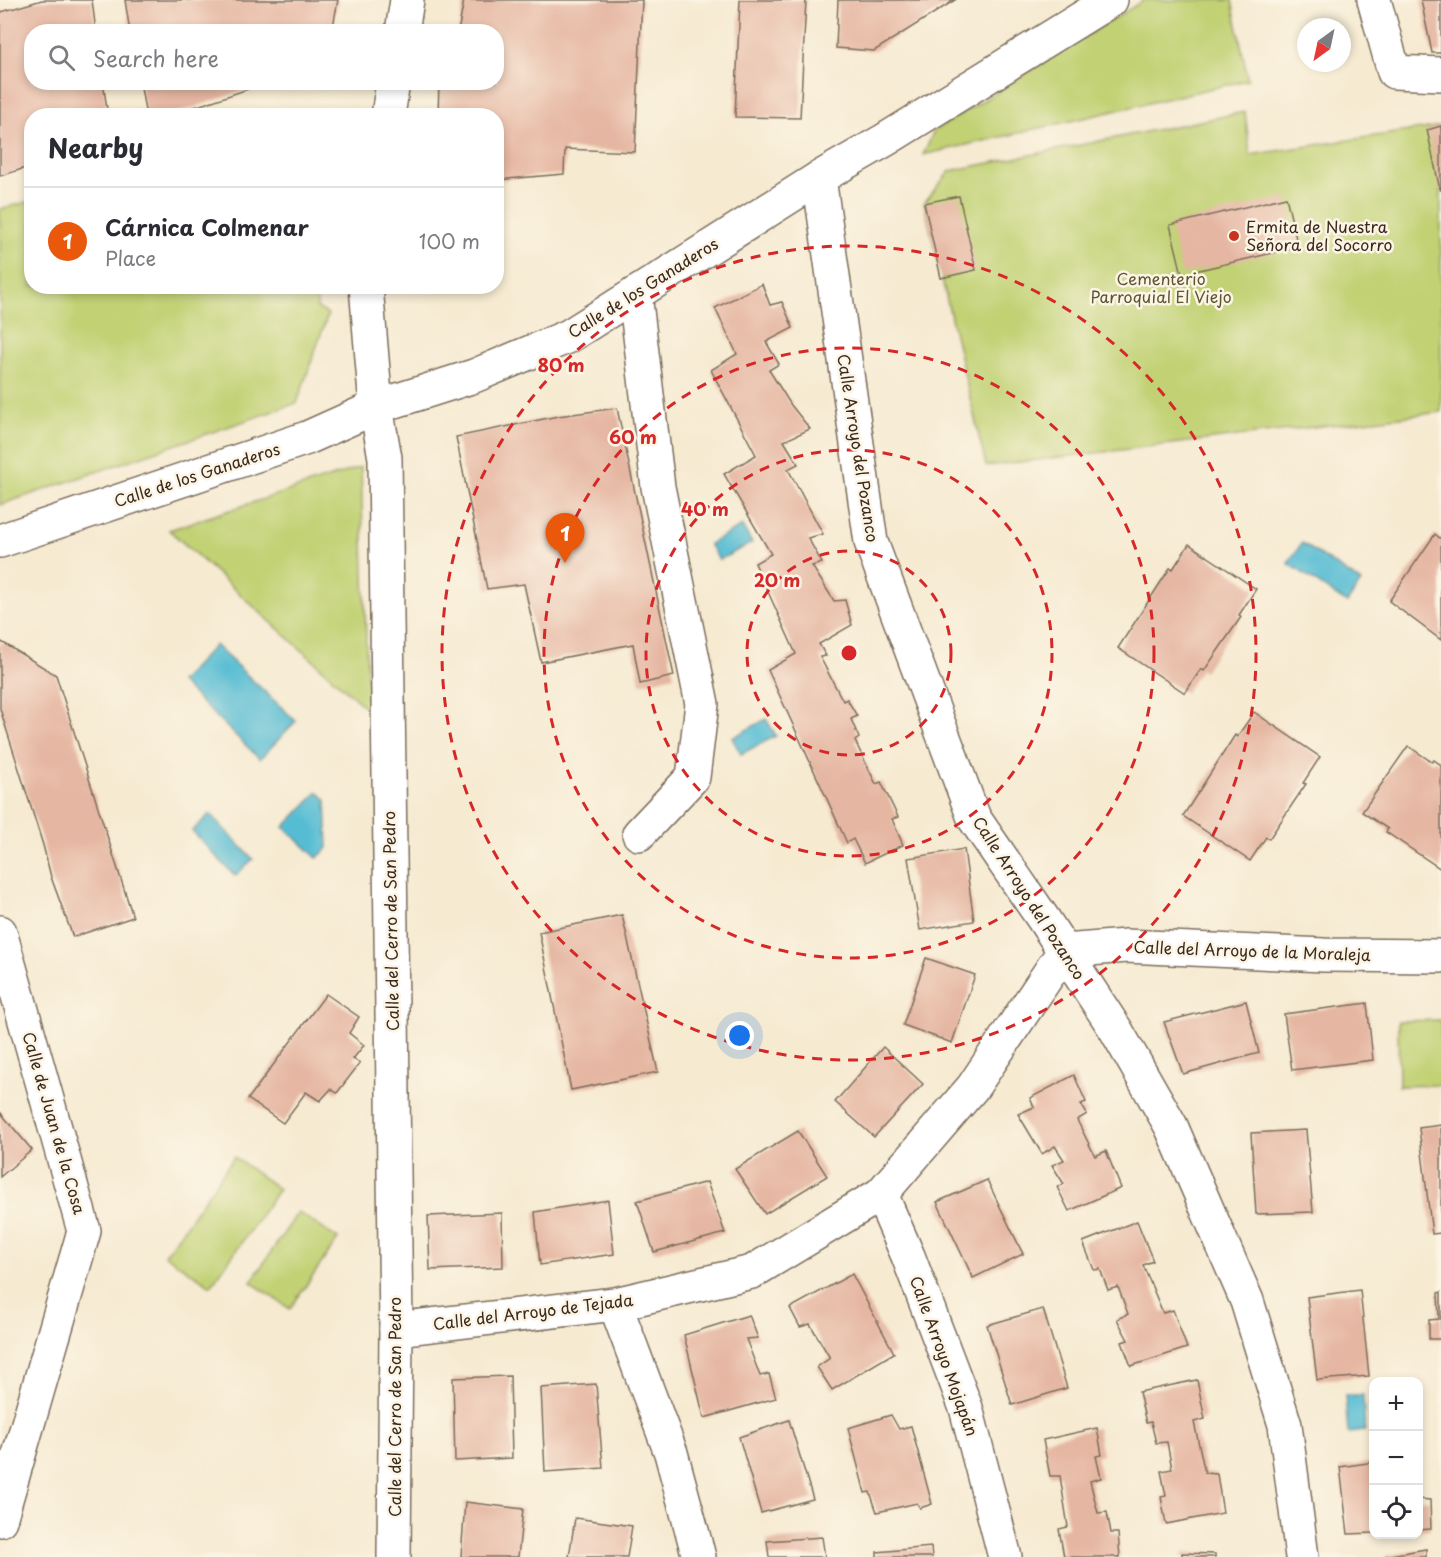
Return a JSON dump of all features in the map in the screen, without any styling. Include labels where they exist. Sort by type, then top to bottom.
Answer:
[{"type":"street","points":[[403,24],[407,0]]},
{"type":"street","name":"Calle de los Ganaderos","points":[[0,541],[307,438],[376,407],[474,376],[569,336],[819,178],[885,140],[1111,0]]},
{"type":"street","points":[[1374,0],[1394,72],[1441,74]]},
{"type":"street","points":[[389,108],[392,90]]},
{"type":"street","name":"Calle Arroyo del Pozanco","points":[[819,178],[871,542],[974,818],[1116,1030],[1172,1126],[1247,1301],[1285,1425],[1302,1557]]},
{"type":"street","name":"Calle del Cerro de San Pedro","points":[[367,294],[376,407],[386,458],[396,1329],[394,1557]]},
{"type":"street","points":[[635,294],[658,487],[702,704],[693,777],[639,834]]},
{"type":"street","name":"Calle de Juan de la Cosa","points":[[0,932],[84,1232],[0,1520]]},
{"type":"street","name":"Calle del Arroyo de la Moraleja","points":[[1064,951],[1126,946],[1324,955],[1441,956]]},
{"type":"street","name":"Calle del Arroyo de Tejada","points":[[396,1329],[615,1305],[752,1272],[881,1194],[973,1087],[1064,951]]},
{"type":"street","name":"Calle Arroyo Mojapán","points":[[881,1194],[908,1256],[966,1408],[1005,1557]]},
{"type":"street","points":[[615,1305],[671,1453],[699,1557]]},
{"type":"green space","points":[[1144,0],[1232,0],[1248,80],[923,155],[934,131]]},
{"type":"green space","name":"Cementerio Parroquial El Viejo","points":[[1245,112],[1250,155],[1441,126],[1441,412],[986,466],[924,203],[950,171]]},
{"type":"green space","points":[[24,203],[24,294],[318,294],[317,308],[328,314],[297,403],[0,505],[0,209]]},
{"type":"green space","points":[[361,467],[368,710],[169,530]]},
{"type":"green space","points":[[1441,1020],[1441,1085],[1399,1086],[1398,1021]]},
{"type":"green space","points":[[234,1157],[279,1189],[211,1286],[165,1255]]},
{"type":"green space","points":[[298,1212],[338,1239],[290,1309],[251,1282]]},
{"type":"water","points":[[742,526],[752,543],[719,560],[709,544]]},
{"type":"water","points":[[1302,543],[1361,582],[1347,603],[1288,563]]},
{"type":"water","points":[[215,645],[296,721],[260,759],[180,682]]},
{"type":"water","points":[[766,719],[776,736],[741,754],[732,738]]},
{"type":"water","points":[[318,792],[326,800],[328,848],[317,858],[284,827]]},
{"type":"water","points":[[210,814],[253,859],[235,876],[192,831]]},
{"type":"water","points":[[1345,1395],[1363,1395],[1365,1431],[1348,1433]]},
{"type":"building","points":[[42,0],[92,0],[95,24],[24,24],[24,90],[104,90],[107,108],[24,108],[24,168],[0,176],[0,15],[1,12]]},
{"type":"building","points":[[125,0],[338,0],[334,24],[129,24]]},
{"type":"building","points":[[464,0],[642,0],[635,152],[565,149],[564,174],[504,179],[504,108],[438,108],[439,90],[504,90],[504,24],[460,24]]},
{"type":"building","points":[[740,0],[806,0],[800,118],[735,117]]},
{"type":"building","points":[[838,0],[955,0],[874,51],[836,48]]},
{"type":"building","points":[[1421,0],[1441,0],[1441,53],[1432,53]]},
{"type":"building","points":[[141,90],[245,90],[192,108],[145,108]]},
{"type":"building","points":[[1441,126],[1441,190],[1440,190],[1427,130]]},
{"type":"building","points":[[959,196],[976,270],[941,278],[924,203]]},
{"type":"building","name":"Ermita de Nuestra Señora del Socorro","points":[[1286,197],[1298,247],[1182,274],[1170,225]]},
{"type":"building","points":[[762,284],[770,305],[782,302],[793,328],[766,342],[779,364],[769,370],[791,405],[810,429],[784,441],[798,464],[788,469],[823,534],[808,538],[822,563],[812,566],[834,601],[845,600],[852,625],[819,644],[826,656],[820,657],[843,701],[847,699],[857,716],[851,719],[859,738],[855,741],[876,784],[881,782],[898,817],[892,819],[903,845],[865,863],[853,839],[847,843],[768,670],[796,654],[755,563],[771,554],[724,474],[756,455],[711,370],[737,354],[715,308]]},
{"type":"building","points":[[617,408],[674,676],[640,684],[633,644],[541,662],[524,584],[487,589],[456,437],[558,416]]},
{"type":"building","points":[[1435,534],[1441,539],[1441,640],[1389,601]]},
{"type":"building","points":[[1189,544],[1256,589],[1239,615],[1241,617],[1204,671],[1201,669],[1185,693],[1118,648],[1170,568],[1173,569]]},
{"type":"building","points":[[0,641],[56,675],[133,917],[73,937],[51,877],[0,709]]},
{"type":"building","points":[[1254,712],[1320,757],[1303,783],[1306,784],[1269,839],[1266,837],[1250,861],[1183,816],[1235,735],[1237,737]]},
{"type":"building","points":[[1408,746],[1432,762],[1434,760],[1441,765],[1441,869],[1386,832],[1388,829],[1362,812]]},
{"type":"building","points":[[964,849],[974,921],[920,930],[908,858]]},
{"type":"building","points":[[622,915],[658,1072],[571,1090],[539,932]]},
{"type":"building","points":[[926,958],[975,975],[952,1043],[903,1025]]},
{"type":"building","points":[[326,994],[359,1017],[349,1033],[364,1045],[353,1059],[360,1063],[337,1093],[331,1089],[320,1101],[306,1092],[283,1123],[248,1099]]},
{"type":"building","points":[[1246,1001],[1259,1053],[1183,1074],[1164,1022]]},
{"type":"building","points":[[1367,1003],[1373,1060],[1292,1070],[1284,1014]]},
{"type":"building","points":[[883,1047],[923,1084],[874,1137],[835,1102]]},
{"type":"building","points":[[1074,1075],[1086,1102],[1081,1104],[1087,1114],[1077,1120],[1095,1156],[1106,1151],[1121,1188],[1069,1211],[1057,1187],[1064,1184],[1052,1165],[1064,1160],[1055,1146],[1042,1154],[1018,1114],[1034,1107],[1030,1098]]},
{"type":"building","points":[[0,1112],[32,1150],[0,1177]]},
{"type":"building","points":[[1441,1125],[1441,1233],[1432,1234],[1419,1128]]},
{"type":"building","points":[[1306,1130],[1313,1212],[1256,1214],[1251,1133]]},
{"type":"building","points":[[798,1131],[827,1176],[765,1214],[735,1169]]},
{"type":"building","points":[[987,1180],[1023,1254],[973,1278],[937,1202]]},
{"type":"building","points":[[707,1182],[725,1233],[654,1252],[637,1201]]},
{"type":"building","points":[[608,1200],[614,1254],[540,1265],[535,1212]]},
{"type":"building","points":[[502,1213],[503,1267],[430,1270],[428,1216]]},
{"type":"building","points":[[1137,1221],[1153,1261],[1143,1265],[1163,1313],[1173,1310],[1187,1348],[1131,1366],[1122,1342],[1128,1340],[1117,1319],[1128,1314],[1118,1287],[1108,1290],[1100,1269],[1094,1270],[1083,1242]]},
{"type":"building","points":[[852,1274],[894,1353],[832,1390],[817,1367],[830,1358],[810,1324],[800,1327],[790,1308]]},
{"type":"building","points":[[1360,1290],[1369,1376],[1317,1380],[1307,1297]]},
{"type":"building","points":[[1441,1292],[1441,1339],[1429,1339],[1429,1320],[1439,1319],[1438,1293]]},
{"type":"building","points":[[1043,1309],[1067,1388],[1012,1405],[987,1325]]},
{"type":"building","points":[[749,1315],[758,1338],[746,1339],[760,1376],[769,1374],[776,1398],[704,1418],[684,1335]]},
{"type":"building","points":[[510,1376],[512,1458],[455,1461],[453,1378]]},
{"type":"building","points":[[1197,1380],[1205,1419],[1194,1422],[1205,1473],[1217,1474],[1223,1513],[1166,1524],[1161,1497],[1166,1496],[1161,1471],[1172,1469],[1167,1442],[1156,1443],[1151,1422],[1146,1423],[1139,1392]]},
{"type":"building","points":[[596,1384],[603,1468],[545,1472],[541,1388]]},
{"type":"building","points":[[891,1415],[899,1429],[911,1426],[932,1504],[920,1508],[917,1503],[877,1512],[870,1492],[865,1493],[848,1428]]},
{"type":"building","points":[[789,1420],[813,1499],[761,1513],[739,1437]]},
{"type":"building","points":[[1097,1428],[1102,1455],[1096,1456],[1101,1478],[1090,1481],[1098,1513],[1107,1512],[1111,1533],[1118,1533],[1120,1557],[1064,1557],[1059,1529],[1068,1527],[1060,1476],[1050,1476],[1043,1440]]},
{"type":"building","points":[[1369,1463],[1369,1533],[1348,1534],[1340,1467]]},
{"type":"building","points":[[1423,1499],[1430,1500],[1431,1529],[1423,1530]]},
{"type":"building","points":[[465,1502],[523,1509],[518,1557],[461,1557]]},
{"type":"building","points":[[575,1518],[632,1526],[627,1557],[569,1557]]},
{"type":"building","points":[[822,1537],[825,1557],[769,1557],[767,1541]]},
{"type":"building","points":[[931,1547],[932,1557],[877,1557],[877,1552]]},
{"type":"building","points":[[1426,1549],[1426,1557],[1385,1557],[1385,1556]]},
{"type":"building","points":[[1182,1553],[1215,1554],[1215,1557],[1182,1557]]},
{"type":"place","name":"Ermita de Nuestra Señora del Socorro","points":[[1234,236]]},
{"type":"place","name":"Cárnica Colmenar","points":[[565,563]]}]
